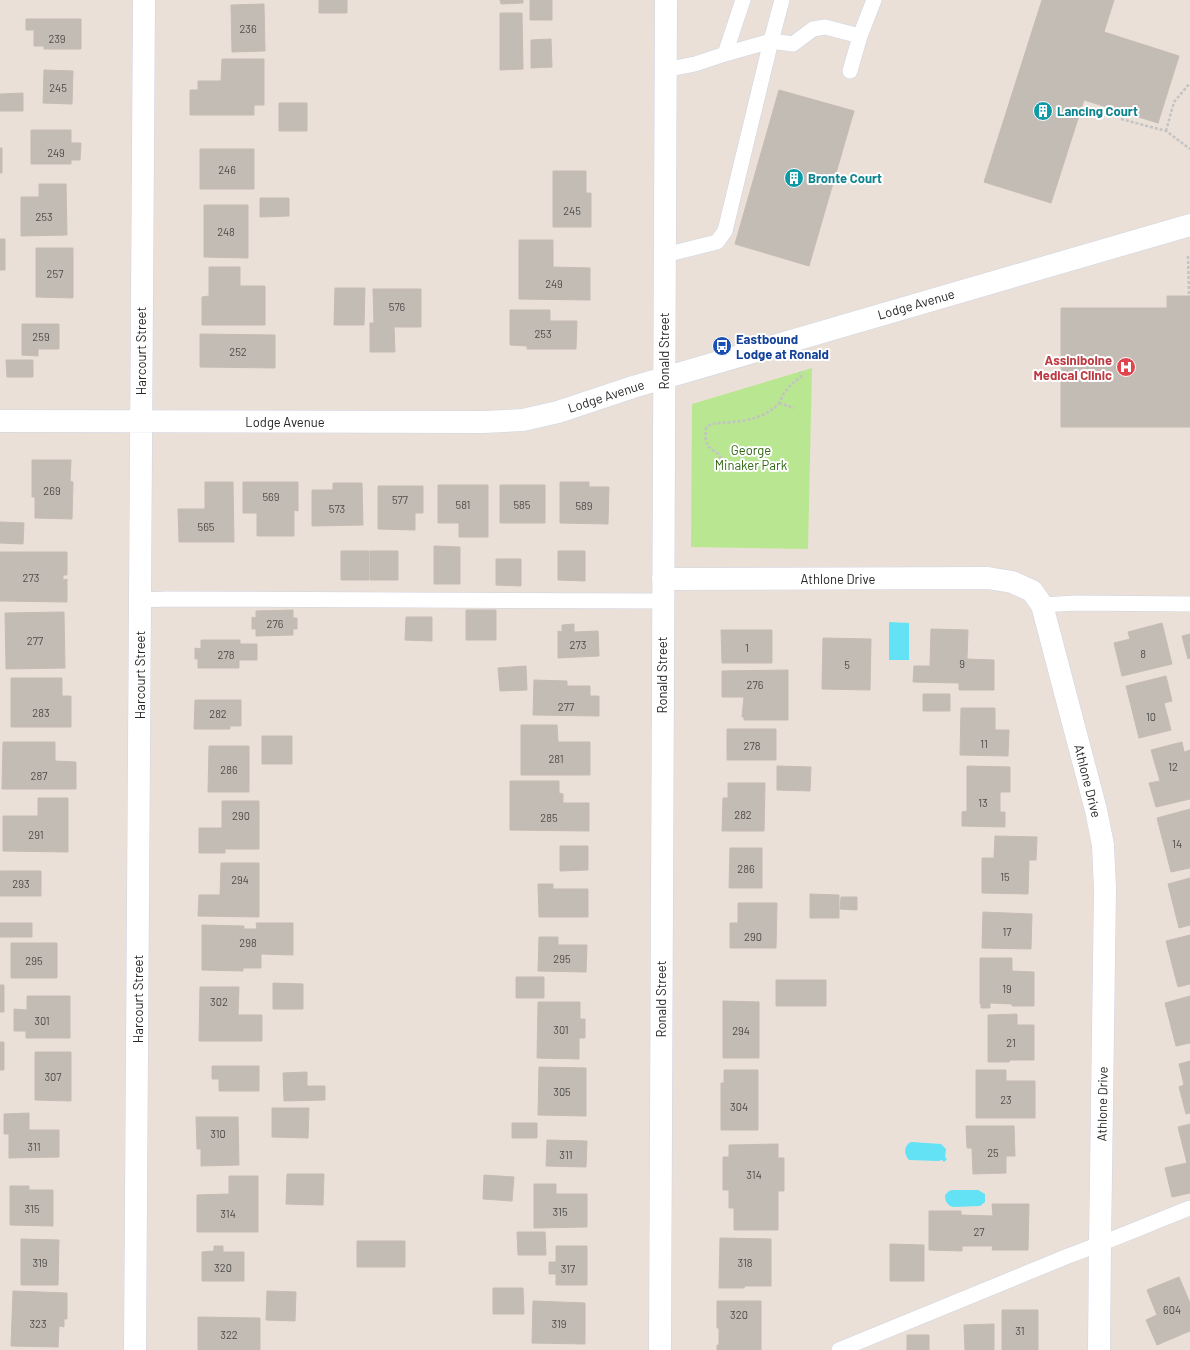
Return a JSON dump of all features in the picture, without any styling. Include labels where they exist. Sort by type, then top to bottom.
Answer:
[{"type":"street","name":"Harcourt Street","points":[[135,1350],[144,0]]},
{"type":"street","name":"Ronald Street","points":[[660,1350],[662,601],[666,0]]},
{"type":"street","name":"Lodge Avenue","points":[[0,421],[483,422],[523,420],[558,412],[633,387],[1190,225]]},
{"type":"street","name":"Athlone Drive","points":[[663,579],[988,578],[1012,582],[1032,591],[1042,605],[1096,810],[1103,845],[1105,889],[1099,1350]]},
{"type":"lane","points":[[725,54],[743,0]]},
{"type":"lane","points":[[664,255],[717,242],[725,231],[782,0]]},
{"type":"lane","points":[[850,71],[860,36],[874,0]]},
{"type":"lane","points":[[665,70],[695,64],[771,41],[793,44],[813,28],[825,27],[860,36]]},
{"type":"lane","points":[[140,600],[662,601]]},
{"type":"lane","points":[[1042,605],[1076,603],[1190,604]]},
{"type":"lane","points":[[839,1350],[1068,1256],[1100,1245],[1132,1230],[1190,1208]]},
{"type":"path","points":[[1166,130],[1174,102],[1190,83]]},
{"type":"path","points":[[1121,119],[1166,130],[1190,149]]},
{"type":"path","points":[[1188,256],[1189,296]]},
{"type":"path","points":[[724,468],[719,454],[711,450],[707,445],[705,437],[706,428],[711,424],[749,420],[767,412],[779,403],[792,383],[801,377],[800,372]]},
{"type":"path","points":[[779,403],[794,408]]},
{"type":"green space","name":"George Minaker Park","points":[[812,368],[808,549],[691,547],[692,404]]},
{"type":"water","points":[[889,622],[909,623],[909,660],[889,660]]},
{"type":"water","points":[[911,1142],[941,1144],[946,1149],[945,1157],[947,1159],[944,1162],[942,1160],[909,1160],[905,1151],[908,1144]]},
{"type":"water","points":[[978,1190],[985,1194],[985,1202],[980,1206],[953,1207],[948,1204],[945,1197],[949,1191]]},
{"type":"building","points":[[319,0],[347,0],[347,13],[319,13]]},
{"type":"building","points":[[500,0],[523,0],[523,3],[501,4]]},
{"type":"building","points":[[530,0],[552,0],[552,20],[530,20]]},
{"type":"building","name":"Lancing Court","points":[[1042,0],[1114,0],[1104,32],[1179,56],[1158,123],[1084,100],[1051,203],[984,182]]},
{"type":"building","points":[[264,4],[265,51],[232,52],[231,5]]},
{"type":"building","points":[[500,13],[522,13],[523,69],[500,70]]},
{"type":"building","points":[[26,19],[81,19],[81,49],[44,49],[44,46],[34,46],[34,30],[26,30]]},
{"type":"building","points":[[551,39],[552,67],[531,68],[531,40]]},
{"type":"building","points":[[222,59],[264,59],[264,105],[254,105],[254,115],[190,115],[190,90],[198,90],[198,81],[221,81]]},
{"type":"building","points":[[44,70],[73,71],[72,104],[43,103]]},
{"type":"building","name":"Bronte Court","points":[[779,90],[854,111],[809,266],[735,244]]},
{"type":"building","points":[[23,93],[23,111],[0,111],[0,94]]},
{"type":"building","points":[[279,103],[307,103],[307,131],[279,131]]},
{"type":"building","points":[[31,130],[71,130],[71,143],[81,143],[80,160],[71,160],[71,164],[31,164]]},
{"type":"building","points":[[0,148],[2,148],[2,173],[0,173]]},
{"type":"building","points":[[200,149],[254,149],[254,189],[200,189]]},
{"type":"building","points":[[553,171],[586,171],[586,193],[591,193],[591,227],[553,227]]},
{"type":"building","points":[[39,184],[66,184],[67,235],[21,236],[21,197],[39,197]]},
{"type":"building","points":[[260,198],[289,198],[289,216],[260,217]]},
{"type":"building","points":[[204,205],[248,205],[248,258],[204,257]]},
{"type":"building","points":[[0,239],[5,239],[5,270],[0,270]]},
{"type":"building","points":[[519,240],[553,240],[553,267],[590,268],[590,300],[519,299]]},
{"type":"building","points":[[36,248],[73,248],[73,298],[36,297]]},
{"type":"building","points":[[209,267],[240,267],[240,286],[265,286],[265,325],[202,325],[202,297],[209,296]]},
{"type":"building","points":[[335,288],[365,288],[364,325],[334,325]]},
{"type":"building","points":[[373,289],[421,289],[421,327],[394,327],[395,352],[370,352],[370,323],[374,323]]},
{"type":"building","name":"Assiniboine Medical Clinic","points":[[1167,296],[1190,296],[1190,427],[1061,427],[1061,308],[1167,308]]},
{"type":"building","points":[[510,310],[550,310],[550,321],[577,321],[576,349],[527,349],[527,346],[510,345]]},
{"type":"building","points":[[22,324],[59,324],[59,349],[38,349],[38,356],[22,355]]},
{"type":"building","points":[[200,334],[275,335],[275,368],[200,367]]},
{"type":"building","points":[[6,360],[33,360],[33,377],[7,377]]},
{"type":"building","points":[[32,460],[71,460],[70,481],[73,482],[72,519],[35,518],[35,497],[32,497]]},
{"type":"building","points":[[205,482],[233,482],[234,542],[179,542],[178,509],[205,509]]},
{"type":"building","points":[[243,482],[298,482],[298,511],[294,510],[294,536],[257,536],[257,513],[243,513]]},
{"type":"building","points":[[560,482],[589,482],[589,487],[609,487],[608,524],[560,523]]},
{"type":"building","points":[[333,483],[362,483],[363,525],[312,526],[312,490],[333,490]]},
{"type":"building","points":[[438,485],[488,485],[488,537],[459,537],[459,523],[438,523]]},
{"type":"building","points":[[500,485],[545,485],[545,523],[500,523]]},
{"type":"building","points":[[378,486],[423,486],[423,513],[415,513],[415,530],[378,529]]},
{"type":"building","points":[[0,522],[24,523],[23,544],[0,543]]},
{"type":"building","points":[[434,546],[460,547],[460,584],[434,584]]},
{"type":"building","points":[[341,551],[369,551],[369,580],[341,580]]},
{"type":"building","points":[[370,551],[398,551],[398,580],[370,580]]},
{"type":"building","points":[[558,551],[585,551],[585,581],[558,580]]},
{"type":"building","points":[[0,552],[67,552],[67,575],[63,575],[63,580],[67,579],[67,602],[0,601]]},
{"type":"building","points":[[496,559],[521,559],[521,586],[496,585]]},
{"type":"building","points":[[293,610],[293,618],[297,618],[297,629],[293,629],[293,635],[256,636],[256,629],[252,629],[252,617],[256,618],[256,611]]},
{"type":"building","points":[[466,610],[496,610],[496,640],[466,640]]},
{"type":"building","points":[[64,612],[65,668],[6,669],[5,613]]},
{"type":"building","points":[[406,617],[432,617],[432,641],[405,640]]},
{"type":"building","points":[[1162,623],[1172,664],[1122,676],[1114,643],[1130,639],[1128,632]]},
{"type":"building","points":[[574,624],[574,632],[598,631],[599,656],[558,658],[558,631],[562,632],[562,625]]},
{"type":"building","points":[[931,629],[968,630],[967,659],[994,660],[994,690],[959,690],[959,683],[913,682],[914,666],[930,666]]},
{"type":"building","points":[[721,630],[772,630],[772,663],[722,663]]},
{"type":"building","points":[[1190,634],[1190,658],[1188,659],[1182,636]]},
{"type":"building","points":[[823,638],[871,639],[870,690],[822,689]]},
{"type":"building","points":[[201,640],[240,640],[240,644],[257,644],[257,660],[239,660],[239,668],[198,668],[198,659],[195,659],[195,648],[201,649]]},
{"type":"building","points":[[526,666],[527,690],[500,691],[498,668]]},
{"type":"building","points":[[788,670],[788,720],[744,720],[744,717],[742,717],[744,697],[722,697],[722,671]]},
{"type":"building","points":[[1166,676],[1172,701],[1164,703],[1171,730],[1139,738],[1126,686]]},
{"type":"building","points":[[11,678],[62,678],[62,696],[71,696],[71,727],[11,727]]},
{"type":"building","points":[[534,680],[567,681],[567,686],[590,686],[590,696],[599,696],[599,716],[533,715]]},
{"type":"building","points":[[923,694],[950,694],[950,711],[923,711]]},
{"type":"building","points":[[195,700],[241,700],[241,726],[230,726],[230,729],[194,729]]},
{"type":"building","points":[[961,708],[995,708],[995,730],[1009,730],[1008,756],[960,755]]},
{"type":"building","points":[[521,725],[557,725],[558,742],[590,742],[590,775],[521,775]]},
{"type":"building","points":[[727,729],[776,729],[776,760],[727,760]]},
{"type":"building","points":[[262,736],[292,736],[292,764],[262,764]]},
{"type":"building","points":[[3,742],[55,742],[55,761],[76,762],[76,789],[2,789]]},
{"type":"building","points":[[1182,742],[1184,752],[1190,750],[1190,799],[1156,807],[1149,783],[1160,781],[1151,750]]},
{"type":"building","points":[[209,746],[249,746],[249,792],[208,792]]},
{"type":"building","points":[[777,766],[811,767],[810,791],[777,790]]},
{"type":"building","points":[[967,766],[1010,767],[1010,792],[1000,792],[1000,812],[1005,812],[1005,827],[962,826],[962,812],[967,811]]},
{"type":"building","points":[[510,781],[559,781],[559,793],[563,794],[563,803],[589,803],[589,831],[510,830]]},
{"type":"building","points":[[728,783],[765,783],[764,831],[722,831],[723,798],[728,798]]},
{"type":"building","points":[[38,798],[68,798],[68,852],[3,851],[3,816],[38,816]]},
{"type":"building","points":[[222,801],[259,801],[259,849],[225,849],[225,853],[199,853],[199,828],[222,828]]},
{"type":"building","points":[[1190,809],[1190,868],[1171,872],[1157,818]]},
{"type":"building","points":[[995,836],[1037,837],[1036,860],[1029,860],[1028,894],[982,893],[982,858],[994,858]]},
{"type":"building","points":[[560,846],[588,846],[588,870],[560,871]]},
{"type":"building","points":[[730,848],[762,848],[762,888],[729,888]]},
{"type":"building","points":[[221,863],[259,863],[259,917],[198,916],[199,895],[220,895]]},
{"type":"building","points":[[0,871],[41,871],[41,896],[0,896]]},
{"type":"building","points":[[1190,878],[1190,925],[1179,928],[1168,884]]},
{"type":"building","points":[[538,884],[553,884],[553,889],[588,889],[588,917],[539,917]]},
{"type":"building","points":[[810,894],[839,895],[839,918],[810,918]]},
{"type":"building","points":[[841,897],[857,897],[857,910],[840,909]]},
{"type":"building","points":[[738,903],[777,903],[776,948],[730,948],[730,923],[738,923]]},
{"type":"building","points":[[983,912],[1032,914],[1031,949],[982,948]]},
{"type":"building","points":[[0,923],[32,923],[32,937],[0,937]]},
{"type":"building","points":[[256,923],[293,923],[293,955],[261,954],[261,968],[243,968],[243,971],[202,970],[202,925],[244,926],[244,929],[257,929]]},
{"type":"building","points":[[1190,935],[1190,984],[1178,987],[1166,941]]},
{"type":"building","points":[[539,937],[558,937],[558,945],[587,945],[586,972],[538,971]]},
{"type":"building","points":[[11,943],[57,943],[57,978],[11,978]]},
{"type":"building","points":[[980,958],[1012,958],[1012,971],[1034,972],[1034,1006],[1012,1006],[1012,1004],[990,1003],[990,1008],[981,1008]]},
{"type":"building","points":[[516,977],[544,977],[544,998],[516,998]]},
{"type":"building","points":[[776,980],[826,980],[826,1006],[776,1006]]},
{"type":"building","points":[[273,983],[303,984],[303,1009],[273,1009]]},
{"type":"building","points":[[0,985],[4,985],[4,1012],[0,1012]]},
{"type":"building","points":[[200,987],[239,987],[238,1015],[262,1015],[262,1041],[199,1041]]},
{"type":"building","points":[[27,996],[70,996],[70,1038],[26,1038],[26,1031],[14,1031],[14,1009],[27,1010]]},
{"type":"building","points":[[1190,996],[1190,1043],[1176,1046],[1165,1003]]},
{"type":"building","points":[[723,1001],[759,1002],[759,1058],[723,1058]]},
{"type":"building","points":[[538,1002],[580,1002],[580,1019],[585,1019],[585,1038],[579,1038],[579,1059],[537,1058]]},
{"type":"building","points":[[1017,1014],[1017,1025],[1034,1025],[1034,1060],[988,1062],[988,1015]]},
{"type":"building","points":[[0,1042],[4,1042],[4,1070],[0,1070]]},
{"type":"building","points":[[35,1052],[71,1052],[71,1101],[35,1100]]},
{"type":"building","points":[[1190,1061],[1190,1113],[1186,1114],[1179,1087],[1184,1085],[1179,1064]]},
{"type":"building","points":[[212,1066],[259,1066],[259,1091],[219,1091],[219,1079],[212,1079]]},
{"type":"building","points":[[539,1067],[586,1068],[586,1116],[538,1115]]},
{"type":"building","points":[[724,1070],[758,1070],[758,1130],[721,1130],[721,1083],[724,1083]]},
{"type":"building","points":[[976,1070],[1006,1070],[1006,1081],[1035,1081],[1035,1118],[976,1118]]},
{"type":"building","points":[[307,1072],[307,1086],[325,1086],[325,1100],[284,1101],[283,1073]]},
{"type":"building","points":[[272,1108],[309,1108],[308,1138],[272,1137]]},
{"type":"building","points":[[29,1113],[29,1130],[59,1130],[59,1157],[9,1158],[9,1134],[4,1134],[4,1114]]},
{"type":"building","points":[[196,1117],[238,1117],[239,1165],[201,1166],[201,1149],[197,1149]]},
{"type":"building","points":[[512,1123],[537,1123],[537,1138],[512,1138]]},
{"type":"building","points":[[1190,1124],[1190,1193],[1172,1197],[1165,1168],[1187,1163],[1178,1127]]},
{"type":"building","points":[[966,1126],[1014,1126],[1015,1156],[1006,1156],[1006,1173],[973,1174],[972,1148],[967,1148]]},
{"type":"building","points":[[547,1140],[587,1141],[586,1167],[546,1166]]},
{"type":"building","points":[[778,1144],[778,1158],[784,1158],[784,1191],[778,1191],[778,1230],[734,1230],[734,1208],[729,1208],[729,1190],[723,1190],[723,1157],[729,1157],[729,1145]]},
{"type":"building","points":[[287,1174],[324,1174],[323,1205],[286,1204]]},
{"type":"building","points":[[484,1175],[514,1177],[512,1201],[483,1199]]},
{"type":"building","points":[[229,1176],[258,1176],[258,1232],[197,1232],[197,1195],[229,1194]]},
{"type":"building","points":[[534,1184],[556,1184],[556,1194],[587,1194],[587,1227],[534,1228]]},
{"type":"building","points":[[10,1186],[29,1186],[29,1190],[53,1190],[53,1226],[10,1225]]},
{"type":"building","points":[[992,1204],[1029,1204],[1028,1250],[992,1250],[993,1246],[962,1246],[962,1251],[929,1250],[929,1211],[961,1211],[961,1215],[993,1216]]},
{"type":"building","points":[[517,1232],[545,1232],[546,1255],[518,1255]]},
{"type":"building","points":[[720,1238],[771,1239],[771,1286],[719,1288]]},
{"type":"building","points":[[21,1239],[59,1240],[58,1285],[21,1285]]},
{"type":"building","points":[[357,1241],[405,1241],[405,1267],[357,1267]]},
{"type":"building","points":[[890,1244],[924,1245],[924,1281],[890,1281]]},
{"type":"building","points":[[214,1246],[223,1246],[223,1252],[244,1252],[244,1281],[202,1281],[202,1252],[214,1251]]},
{"type":"building","points":[[556,1246],[587,1246],[587,1285],[556,1285],[556,1274],[549,1274],[549,1262],[556,1262]]},
{"type":"building","points":[[1179,1277],[1190,1303],[1190,1331],[1157,1345],[1146,1320],[1157,1315],[1147,1290]]},
{"type":"building","points":[[493,1288],[523,1288],[524,1314],[493,1314]]},
{"type":"building","points":[[13,1291],[67,1293],[67,1319],[64,1319],[64,1327],[59,1326],[58,1347],[11,1346]]},
{"type":"building","points":[[267,1291],[296,1292],[295,1321],[266,1320]]},
{"type":"building","points":[[533,1301],[585,1303],[585,1344],[532,1343]]},
{"type":"building","points":[[717,1301],[761,1301],[761,1350],[717,1350],[717,1345],[719,1345],[719,1328],[717,1328]]},
{"type":"building","points":[[1002,1310],[1038,1310],[1038,1350],[1002,1350]]},
{"type":"building","points":[[198,1317],[260,1318],[260,1350],[198,1350]]},
{"type":"building","points":[[994,1324],[994,1350],[965,1350],[964,1325]]},
{"type":"building","points":[[907,1335],[929,1335],[929,1350],[907,1350]]},
{"type":"place","name":"Lancing Court","points":[[1043,111]]},
{"type":"place","name":"Bronte Court","points":[[794,178]]},
{"type":"place","name":"Eastbound Lodge at Ronald","points":[[722,346]]},
{"type":"place","name":"Assiniboine Medical Clinic","points":[[1126,367]]}]
